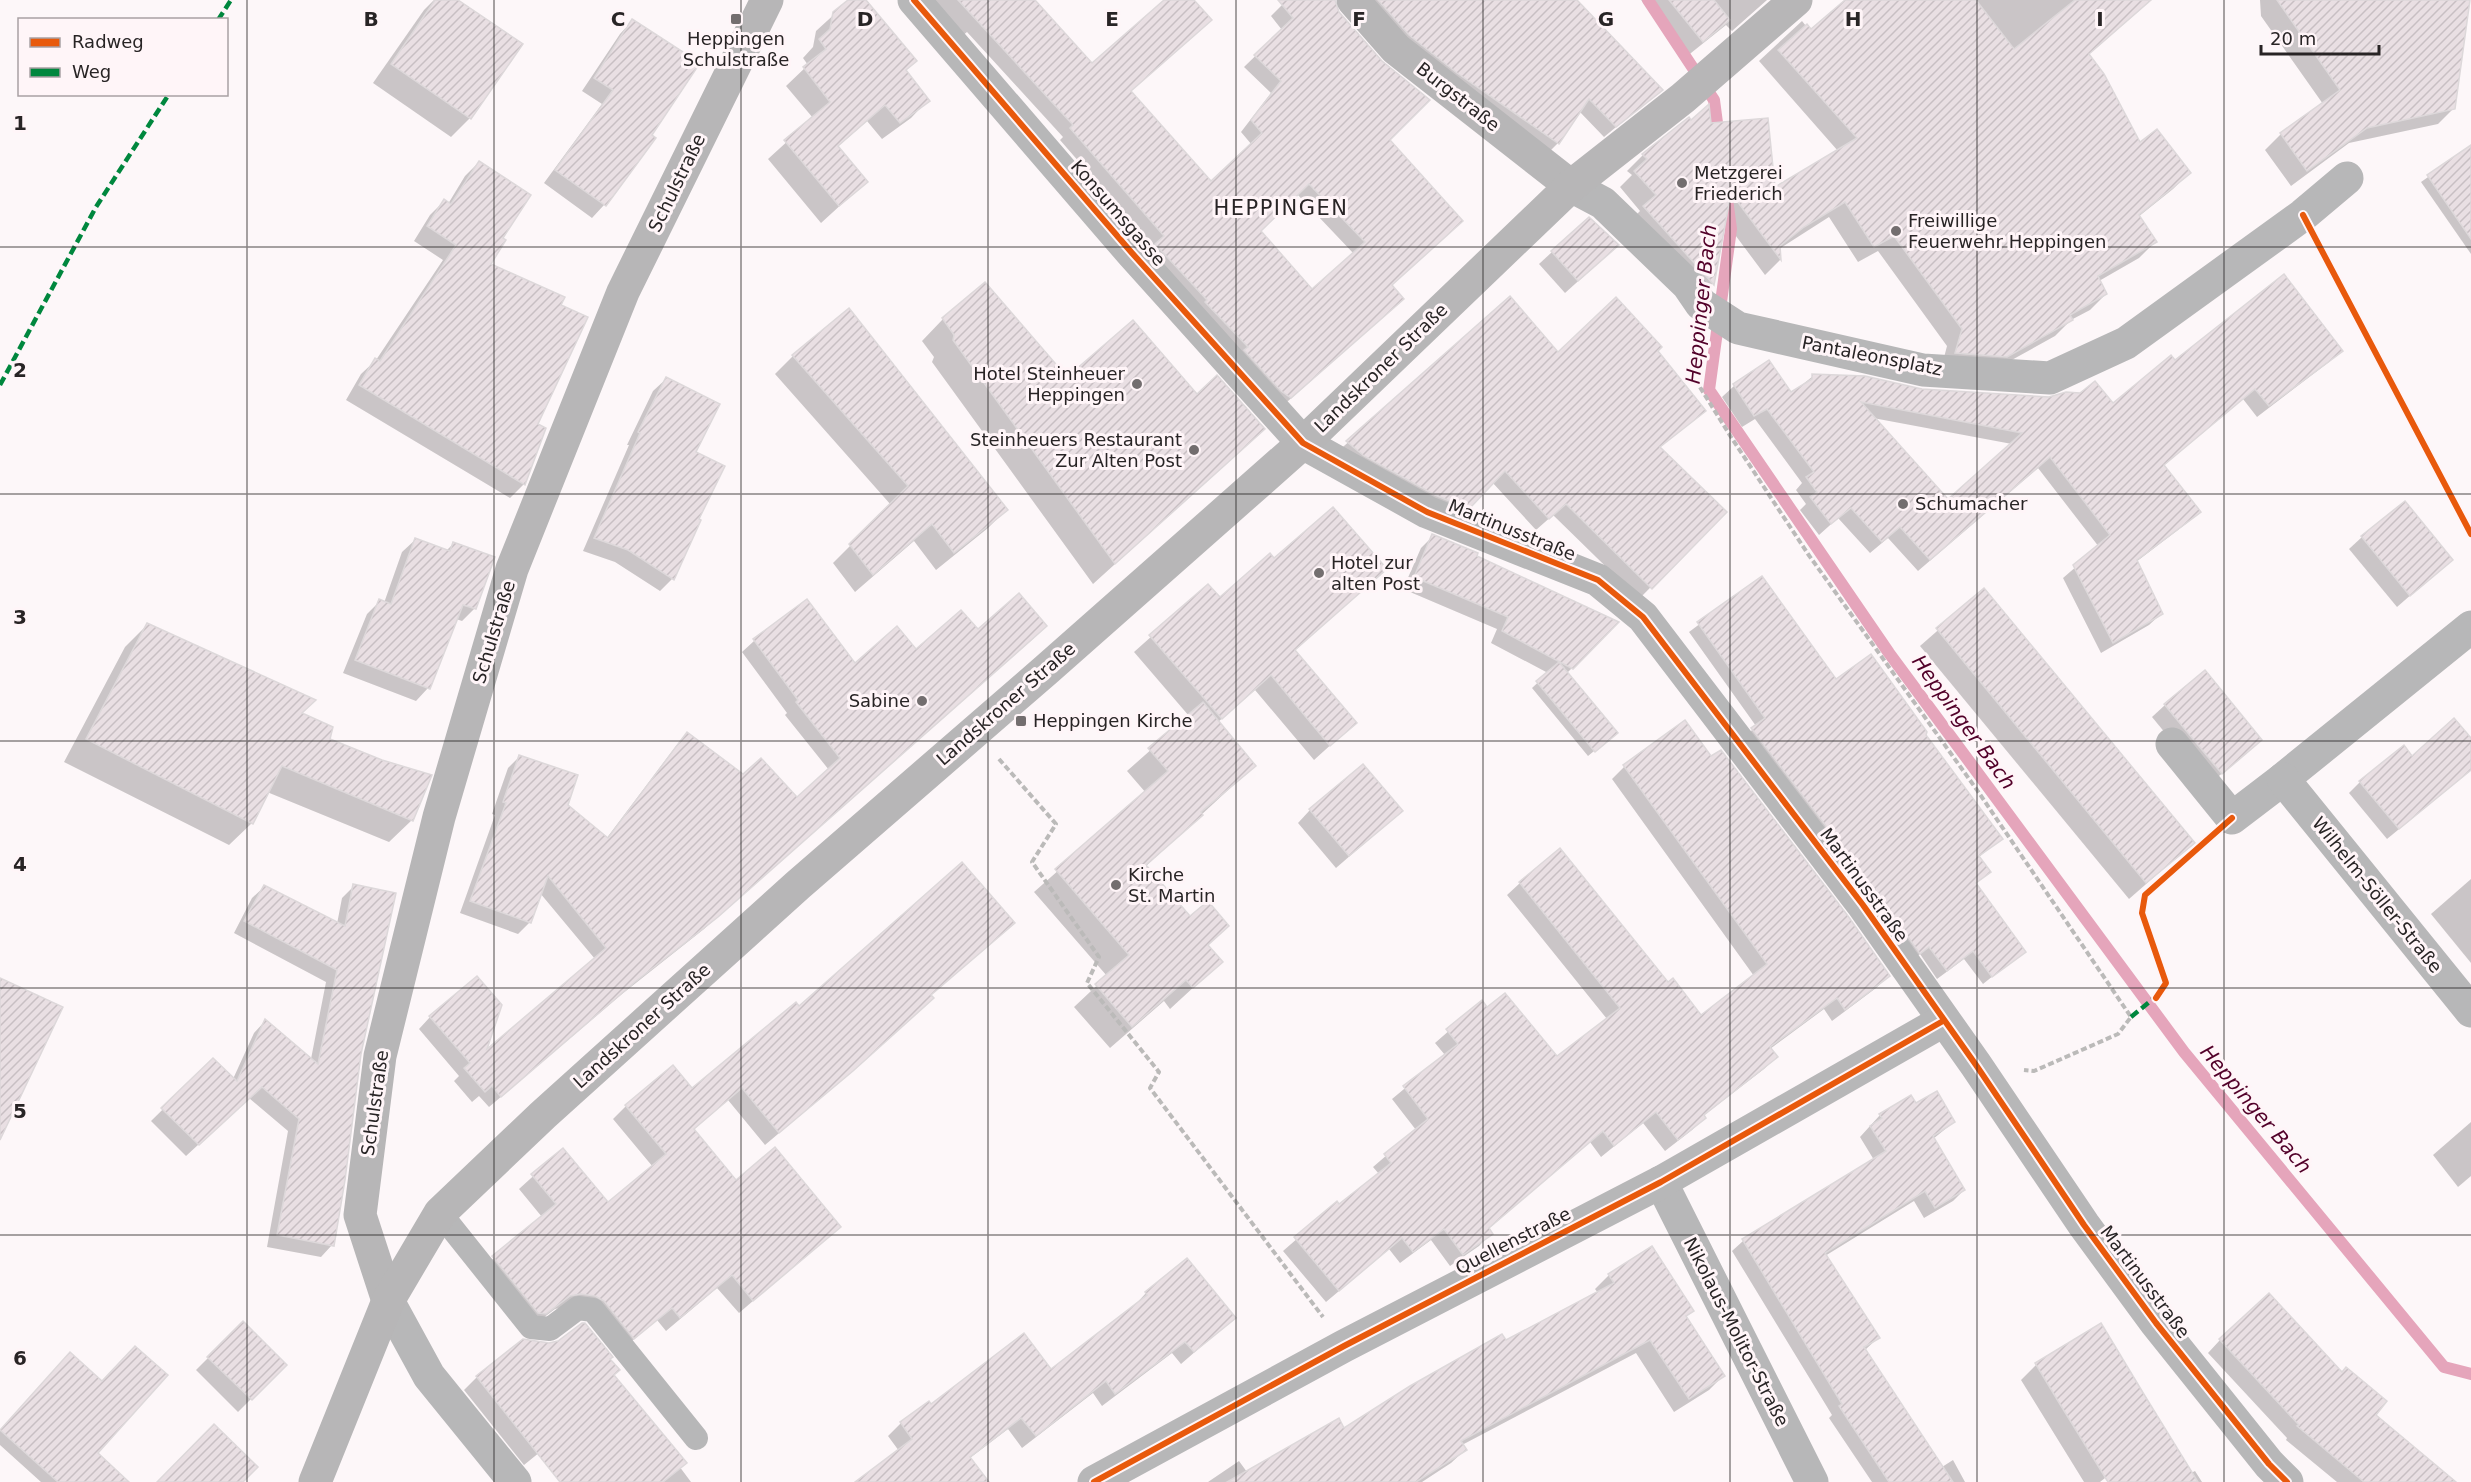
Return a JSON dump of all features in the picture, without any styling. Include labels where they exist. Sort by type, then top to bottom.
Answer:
[{"type":"main road","name":"Schulstraße","points":[[388,1301],[360,1215],[380,1056],[439,817],[512,569],[619,303],[767,0]]},
{"type":"main road","name":"Burgstraße","points":[[1353,0],[1396,49],[1571,186]]},
{"type":"main road","name":"Landskroner Straße","points":[[315,1482],[388,1301],[440,1213],[543,1116],[789,893],[1303,443],[1571,186],[1683,98],[1796,0]]},
{"type":"street","name":"Konsumsgasse","points":[[914,0],[1132,253],[1303,443]]},
{"type":"street","name":"Pantaleonsplatz","points":[[1571,186],[1603,202],[1688,285],[1701,304],[1738,328],[1923,370],[2050,378],[2126,343],[2303,215],[2347,178]]},
{"type":"street","name":"Martinusstraße","points":[[1303,443],[1427,512],[1598,580],[1643,617],[1863,905],[1976,1065],[2084,1225],[2156,1323],[2214,1397],[2286,1482]]},
{"type":"street","points":[[2172,744],[2232,818],[2471,627]]},
{"type":"street","name":"Wilhelm-Söller-Straße","points":[[2283,779],[2471,1011]]},
{"type":"street","name":"Quellenstraße","points":[[1094,1482],[1344,1346],[1661,1182],[1943,1021]]},
{"type":"street","name":"Nikolaus-Molitor-Straße","points":[[1661,1182],[1812,1482]]},
{"type":"street","points":[[388,1301],[429,1376],[515,1482]]},
{"type":"lane","points":[[440,1213],[531,1327],[550,1329],[578,1308],[593,1310],[696,1437]]},
{"type":"path","points":[[1694,340],[1698,384],[1738,447],[1808,554],[1977,790],[2131,1017],[2118,1034],[2034,1071],[1976,1065]]},
{"type":"path","points":[[975,731],[1056,824],[1032,862],[1098,957],[1087,983],[1159,1072],[1150,1088],[1344,1346]]},
{"type":"building","points":[[435,0],[458,0],[523,44],[471,119],[391,64]]},
{"type":"building","points":[[848,0],[866,0],[917,61],[906,70],[930,101],[900,123],[885,105],[838,146],[868,182],[839,206],[784,140],[830,102],[803,67],[826,49],[819,39],[830,29],[833,12]]},
{"type":"building","points":[[958,0],[1035,0],[1092,63],[1164,0],[1194,0],[1212,20],[1131,91],[1211,181],[1262,133],[1251,120],[1281,81],[1254,55],[1293,18],[1278,0],[1335,0],[1339,12],[1382,61],[1430,100],[1390,140],[1463,221],[1392,285],[1404,299],[1291,398],[1281,391],[1244,350],[1248,347],[1155,244],[1164,236],[1070,128],[1073,125]],"holes":[[[1309,184],[1365,242],[1312,289],[1261,231]]]},
{"type":"building","points":[[1378,0],[1577,0],[1663,90],[1616,127],[1589,99],[1559,144],[1457,73],[1409,35]]},
{"type":"building","points":[[1669,0],[1714,0],[1730,20],[1703,42]]},
{"type":"building","points":[[1845,0],[1976,0],[2014,49],[2075,0],[2151,0],[2089,54],[2104,74],[2140,142],[2157,129],[2191,173],[2139,215],[2157,242],[2098,276],[2107,294],[2070,315],[2073,320],[2007,357],[1955,353],[1962,329],[1894,236],[1874,247],[1845,202],[1804,227],[1780,246],[1781,260],[1731,193],[1714,285],[1643,206],[1656,195],[1634,171],[1647,159],[1642,154],[1689,117],[1691,120],[1709,104],[1711,123],[1768,118],[1775,187],[1857,138],[1778,50],[1807,24],[1811,29]]},
{"type":"building","points":[[2277,0],[2470,0],[2455,109],[2367,128],[2307,171],[2280,133],[2340,90]]},
{"type":"building","points":[[632,19],[700,63],[652,135],[656,138],[606,206],[555,170],[613,90],[594,78]]},
{"type":"building","points":[[2471,145],[2471,239],[2427,175]]},
{"type":"building","points":[[479,161],[531,195],[503,238],[506,240],[491,264],[565,297],[561,305],[588,317],[538,424],[546,428],[525,485],[359,385],[375,358],[380,361],[456,245],[427,226],[444,199],[451,204]]},
{"type":"building","points":[[1589,217],[1619,245],[1578,281],[1551,251]]},
{"type":"building","points":[[2284,274],[2343,351],[2269,406],[2255,389],[2164,465],[2201,512],[2137,560],[2163,614],[2113,643],[2073,565],[2110,535],[2050,457],[1930,560],[1900,527],[1882,542],[1851,508],[1831,524],[1810,497],[1817,492],[1806,477],[1814,472],[1767,409],[1754,416],[1733,384],[1769,360],[1791,392],[1812,379],[1812,374],[1865,376],[1922,389],[2049,397],[2066,392],[2080,393],[2095,381],[2113,403],[2171,355],[2175,360]],"holes":[[[1861,402],[2022,433],[1948,499]]]},
{"type":"building","points":[[985,282],[1067,377],[1133,320],[1197,394],[1217,375],[1265,429],[1115,564],[953,340],[954,335],[942,318]]},
{"type":"building","points":[[1510,296],[1558,352],[1616,297],[1662,347],[1658,351],[1706,411],[1660,447],[1727,512],[1652,589],[1566,504],[1549,519],[1505,471],[1469,509],[1435,495],[1364,456],[1346,441]]},
{"type":"building","points":[[849,308],[1008,510],[954,553],[932,524],[873,575],[849,544],[908,486],[792,355]]},
{"type":"building","points":[[666,377],[720,404],[696,452],[725,466],[699,519],[701,520],[674,580],[628,550],[594,538],[640,433],[638,432]]},
{"type":"building","points":[[2405,501],[2453,560],[2410,596],[2361,536]]},
{"type":"building","points":[[1333,507],[1387,569],[1295,650],[1357,723],[1330,746],[1271,675],[1222,719],[1149,635],[1208,584],[1220,597],[1270,553],[1274,558]]},
{"type":"building","points":[[1432,534],[1478,553],[1477,556],[1619,622],[1573,669],[1502,631],[1508,617],[1414,577]]},
{"type":"building","points":[[415,538],[450,551],[453,542],[495,557],[476,609],[463,605],[430,689],[355,660],[379,599],[391,604]]},
{"type":"building","points":[[1762,576],[1836,679],[1871,654],[1927,732],[1926,735],[2003,839],[1979,856],[1991,872],[1976,883],[2026,952],[1992,977],[1973,951],[1947,971],[1929,947],[1920,954],[1878,894],[1751,728],[1765,718],[1697,622]]},
{"type":"building","points":[[1984,588],[2195,843],[2146,883],[1936,628]]},
{"type":"building","points":[[1019,593],[1047,626],[718,917],[635,982],[501,1097],[492,1086],[485,1092],[464,1068],[470,1063],[429,1016],[477,976],[502,1005],[487,1049],[606,948],[548,876],[531,923],[470,901],[506,803],[503,802],[519,755],[578,775],[568,805],[608,838],[687,732],[743,774],[761,758],[797,797],[840,758],[796,702],[798,700],[753,639],[807,599],[855,663],[897,626],[916,649],[961,610],[978,629]]},
{"type":"building","points":[[147,623],[316,700],[302,713],[333,727],[330,739],[382,760],[432,775],[413,821],[282,766],[253,824],[86,739]]},
{"type":"building","points":[[1559,662],[1618,733],[1595,752],[1536,681]]},
{"type":"building","points":[[2205,670],[2262,740],[2222,774],[2164,704]]},
{"type":"building","name":"Kirche St. Martin","points":[[1203,702],[1256,766],[1201,812],[1203,815],[1146,865],[1190,916],[1208,901],[1229,926],[1208,945],[1223,962],[1193,988],[1186,980],[1132,1027],[1095,984],[1129,955],[1055,869],[1168,771],[1148,748]]},
{"type":"building","points":[[2454,718],[2471,738],[2471,770],[2399,829],[2359,781],[2404,745],[2412,756]]},
{"type":"building","points":[[1685,720],[1711,756],[1721,750],[1848,916],[1890,976],[1845,1010],[1837,998],[1770,1047],[1778,1057],[1704,1115],[1706,1118],[1678,1140],[1656,1112],[1614,1146],[1603,1131],[1489,1228],[1493,1234],[1463,1255],[1444,1229],[1413,1252],[1402,1238],[1339,1291],[1294,1237],[1337,1201],[1339,1204],[1391,1163],[1384,1154],[1428,1119],[1403,1086],[1458,1044],[1446,1029],[1482,1000],[1487,1007],[1505,993],[1557,1056],[1620,1008],[1519,882],[1560,848],[1668,982],[1673,978],[1701,1015],[1767,964],[1623,765]]},
{"type":"building","points":[[1363,764],[1403,811],[1349,856],[1309,809]]},
{"type":"building","points":[[962,862],[1015,923],[931,995],[934,998],[853,1071],[779,1133],[742,1088],[694,1129],[736,1180],[775,1147],[841,1227],[753,1301],[732,1275],[680,1318],[672,1308],[634,1339],[604,1301],[595,1296],[580,1294],[570,1296],[546,1314],[538,1313],[492,1256],[556,1204],[531,1174],[563,1148],[608,1202],[666,1154],[625,1105],[673,1065],[692,1088],[796,1002],[799,1006]]},
{"type":"building","points":[[353,884],[396,893],[361,1054],[334,1246],[277,1235],[299,1119],[262,1087],[199,1145],[161,1108],[213,1058],[237,1081],[265,1019],[318,1064],[337,970],[244,921],[264,885],[345,926]]},
{"type":"building","points":[[0,978],[63,1007],[0,1140]]},
{"type":"building","points":[[1937,1091],[1955,1122],[1933,1136],[1965,1190],[1935,1208],[1925,1191],[1825,1253],[1880,1338],[1864,1347],[1953,1482],[1889,1482],[1839,1406],[1842,1404],[1742,1239],[1886,1151],[1870,1126],[1882,1118],[1879,1114],[1911,1095],[1916,1103]]},
{"type":"building","points":[[1652,1246],[1694,1311],[1686,1316],[1725,1376],[1689,1399],[1650,1340],[1461,1441],[1467,1450],[1416,1482],[1227,1482],[1339,1418],[1344,1428],[1410,1386],[1502,1334],[1506,1340],[1614,1283],[1608,1274]]},
{"type":"building","points":[[1187,1258],[1236,1318],[1194,1352],[1185,1342],[1115,1394],[1106,1381],[1036,1436],[1021,1418],[970,1457],[989,1482],[855,1482],[912,1439],[900,1422],[929,1401],[931,1404],[1024,1333],[1051,1369],[1147,1295],[1145,1292]]},
{"type":"building","points":[[2269,1293],[2342,1372],[2346,1367],[2387,1401],[2376,1415],[2456,1482],[2364,1482],[2297,1426],[2299,1425],[2219,1339]]},
{"type":"building","points":[[243,1321],[287,1365],[252,1400],[207,1357]]},
{"type":"building","points":[[585,1323],[613,1357],[610,1359],[620,1370],[614,1375],[687,1463],[663,1482],[560,1482],[476,1376],[523,1339],[549,1343],[558,1341]]},
{"type":"building","points":[[2101,1323],[2198,1482],[2108,1482],[2058,1401],[2035,1363]]},
{"type":"building","points":[[135,1346],[168,1375],[98,1453],[129,1482],[58,1482],[0,1430],[70,1352],[102,1381]]},
{"type":"building","points":[[214,1424],[258,1467],[243,1482],[157,1482]]},
{"type":"waterway","name":"Heppinger Bach","points":[[1648,0],[1714,100],[1719,138]]},
{"type":"waterway","name":"Heppinger Bach","points":[[1726,191],[1731,229],[1709,390],[1889,653],[2184,1052],[2444,1367],[2471,1374]]},
{"type":"marked path","points":[[219,18],[231,0]]},
{"type":"marked path","points":[[0,385],[96,207],[168,96]]},
{"type":"marked path","points":[[2131,1017],[2159,994]]},
{"type":"cycle path","points":[[914,0],[1132,253],[1303,443],[1427,512],[1598,580],[1643,617],[1863,905],[1976,1065],[2084,1225],[2156,1323],[2269,1464],[2287,1482]]},
{"type":"cycle path","points":[[2303,215],[2471,534]]},
{"type":"cycle path","points":[[2156,998],[2166,983],[2142,913],[2145,895],[2232,818]]},
{"type":"cycle path","points":[[1094,1482],[1344,1346],[1661,1182],[1943,1021]]},
{"type":"place","name":"Heppingen Schulstraße","points":[[736,19]]},
{"type":"place","name":"Metzgerei Friederich","points":[[1682,183]]},
{"type":"place","name":"Freiwillige Feuerwehr Heppingen","points":[[1896,231]]},
{"type":"place","name":"Hotel Steinheuer Heppingen","points":[[1137,384]]},
{"type":"place","name":"Steinheuers Restaurant Zur Alten Post","points":[[1194,450]]},
{"type":"place","name":"Schumacher","points":[[1903,504]]},
{"type":"place","name":"Hotel zur alten Post","points":[[1319,573]]},
{"type":"place","name":"Sabine","points":[[922,701]]},
{"type":"place","name":"Heppingen Kirche","points":[[1021,721]]},
{"type":"place","name":"Kirche St. Martin","points":[[1116,885]]},
{"type":"district","name":"HEPPINGEN","points":[[1281,208]]}]
